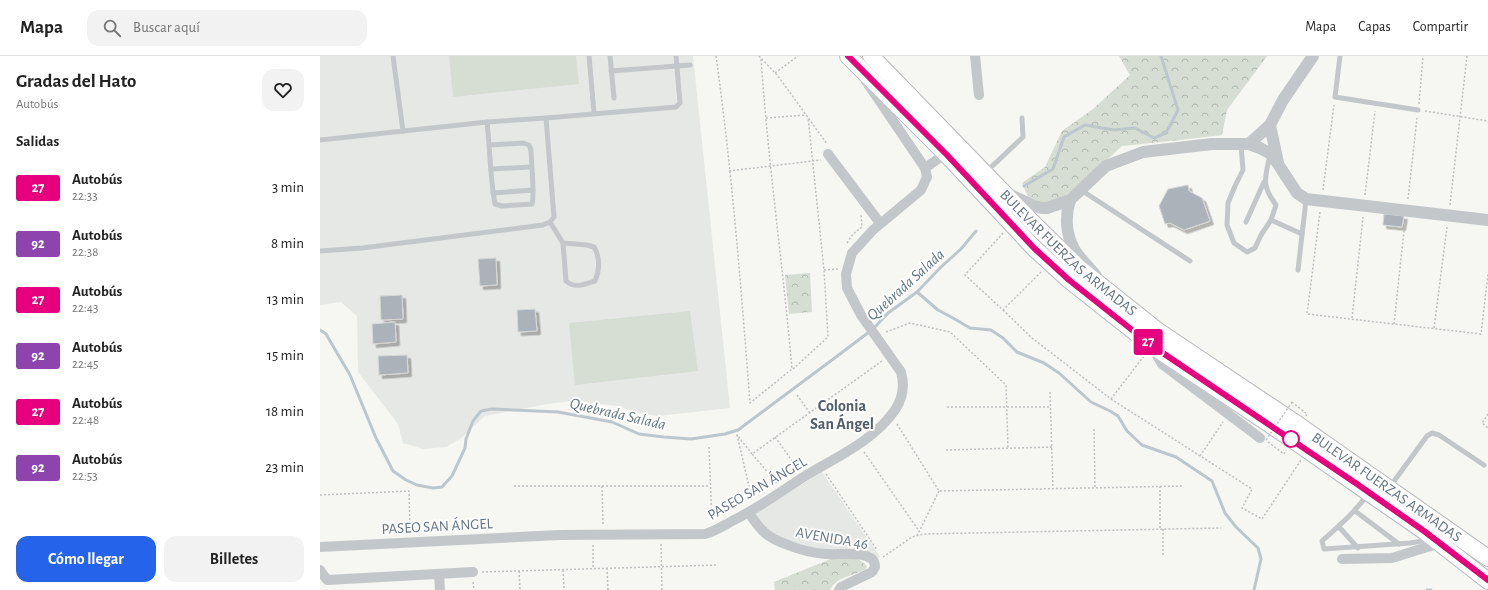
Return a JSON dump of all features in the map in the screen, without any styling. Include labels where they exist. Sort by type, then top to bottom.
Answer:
[{"type":"highway","name":"BULEVAR FUERZAS ARMADAS","points":[[871,56],[1033,223],[1079,268],[1158,331],[1300,426],[1488,558]]},
{"type":"highway","name":"BULEVAR FUERZAS ARMADAS","points":[[850,58],[1012,224],[1069,280],[1151,345],[1369,493],[1437,541],[1488,580]]},
{"type":"street","points":[[975,56],[979,95]]},
{"type":"street","points":[[1245,144],[1270,125],[1283,100],[1313,56]]},
{"type":"street","points":[[850,58],[925,168],[945,154]]},
{"type":"street","points":[[1270,125],[1278,164]]},
{"type":"street","points":[[1004,192],[1042,208],[1070,200],[1106,166],[1143,152],[1212,144],[1245,144],[1260,148],[1270,154],[1297,193],[1306,199],[1488,220]]},
{"type":"street","points":[[827,157],[880,223]]},
{"type":"street","name":"PASEO SAN ÁNGEL","points":[[320,547],[559,535],[705,534],[712,532],[752,511],[821,468],[858,444],[883,424],[896,409],[903,392],[904,382],[901,372],[861,315],[847,288],[847,268],[852,253],[880,223],[921,190],[927,177],[925,168]]},
{"type":"street","points":[[1070,200],[1066,221],[1068,233],[1074,249],[1112,294]]},
{"type":"street","points":[[1151,345],[1162,364],[1263,439]]},
{"type":"street","name":"AVENIDA 46","points":[[752,511],[762,532],[788,546],[804,551],[828,554],[859,555],[872,559],[875,563],[875,567],[872,572],[841,587],[839,590]]},
{"type":"street","points":[[1342,559],[1392,558],[1437,541]]},
{"type":"street","points":[[320,570],[327,580],[473,572]]},
{"type":"street","points":[[439,574],[440,590]]},
{"type":"lane","points":[[393,56],[403,131]]},
{"type":"lane","points":[[589,56],[594,114]]},
{"type":"lane","points":[[610,56],[614,98]]},
{"type":"lane","points":[[320,140],[487,122],[676,107],[680,103],[676,56]]},
{"type":"lane","points":[[1340,56],[1335,97],[1418,110]]},
{"type":"lane","points":[[611,71],[690,65]]},
{"type":"lane","points":[[320,251],[370,246],[550,222],[554,217],[546,118]]},
{"type":"lane","points":[[985,173],[1022,137],[1022,118]]},
{"type":"lane","points":[[487,122],[493,192],[495,204],[498,206],[530,205],[533,202],[533,190],[531,150],[529,145],[523,143],[489,145]]},
{"type":"lane","points":[[1245,144],[1243,170],[1228,203],[1227,225],[1234,243],[1248,252],[1255,248],[1261,235],[1271,220],[1276,205],[1269,196],[1264,182]]},
{"type":"lane","points":[[1246,222],[1264,182],[1270,154]]},
{"type":"lane","points":[[491,169],[531,167]]},
{"type":"lane","points":[[493,192],[533,190]]},
{"type":"lane","points":[[1081,190],[1190,261]]},
{"type":"lane","points":[[1298,270],[1306,199]]},
{"type":"lane","points":[[1271,220],[1302,234]]},
{"type":"lane","points":[[550,222],[563,243],[566,281],[570,285],[580,285],[595,281],[598,273],[598,253],[594,247],[563,243]]},
{"type":"lane","points":[[1389,488],[1427,436],[1432,433],[1439,435],[1484,465]]},
{"type":"lane","points":[[1369,493],[1355,511],[1322,541],[1324,549],[1358,548],[1437,541]]},
{"type":"lane","points":[[1355,511],[1399,544]]},
{"type":"lane","points":[[1339,527],[1358,548]]},
{"type":"path","points":[[716,56],[742,300],[750,403],[828,337],[824,270],[808,117],[775,73],[759,56]]},
{"type":"path","points":[[775,73],[798,56]]},
{"type":"path","points":[[1394,324],[1423,56]]},
{"type":"path","points":[[1434,328],[1467,56]]},
{"type":"path","points":[[761,58],[792,369]]},
{"type":"path","points":[[1335,97],[1307,314],[1481,334],[1488,274]]},
{"type":"path","points":[[1352,319],[1376,103]]},
{"type":"path","points":[[1418,110],[1488,121]]},
{"type":"path","points":[[766,118],[806,115]]},
{"type":"path","points":[[729,171],[827,157]]},
{"type":"path","points":[[844,247],[853,234],[862,227],[861,211]]},
{"type":"path","points":[[1012,224],[965,275],[1032,338],[1111,399],[1252,489],[1242,508],[1262,519],[1307,450]]},
{"type":"path","points":[[1003,310],[1050,262]]},
{"type":"path","points":[[824,270],[847,268]]},
{"type":"path","points":[[878,338],[885,333],[910,322],[950,332],[1006,385],[1008,449]]},
{"type":"path","points":[[1111,399],[1138,365],[1151,345]]},
{"type":"path","points":[[752,454],[881,362],[889,354]]},
{"type":"path","points":[[1050,392],[1053,488]]},
{"type":"path","points":[[797,395],[810,413]]},
{"type":"path","points":[[1284,454],[1263,439],[1292,402],[1307,414]]},
{"type":"path","points":[[947,407],[1051,407]]},
{"type":"path","points":[[1200,456],[1228,414]]},
{"type":"path","points":[[1488,414],[1482,423],[1488,428]]},
{"type":"path","points":[[891,415],[939,491]]},
{"type":"path","points":[[1094,429],[1095,488]]},
{"type":"path","points":[[752,511],[737,435],[784,491]]},
{"type":"path","points":[[775,437],[803,478]]},
{"type":"path","points":[[858,444],[919,531]]},
{"type":"path","points":[[709,447],[712,532]]},
{"type":"path","points":[[946,450],[1052,447]]},
{"type":"path","points":[[821,468],[878,551]]},
{"type":"path","points":[[514,486],[710,486]]},
{"type":"path","points":[[602,486],[603,535]]},
{"type":"path","points":[[1160,486],[1160,529]]},
{"type":"path","points":[[939,491],[1184,486]]},
{"type":"path","points":[[917,536],[939,491]]},
{"type":"path","points":[[320,496],[409,492],[411,543]]},
{"type":"path","points":[[875,563],[912,537],[923,534],[1221,528]]},
{"type":"path","points":[[1164,529],[1164,557]]},
{"type":"path","points":[[661,534],[662,590]]},
{"type":"path","points":[[592,535],[593,568]]},
{"type":"path","points":[[473,572],[718,565]]},
{"type":"path","points":[[607,568],[608,590]]},
{"type":"path","points":[[563,569],[564,590]]},
{"type":"path","points":[[519,571],[520,590]]},
{"type":"shaded area","points":[[320,56],[693,56],[730,408],[657,416],[635,412],[618,406],[571,401],[485,416],[460,439],[446,447],[423,449],[403,443],[398,424],[358,372],[357,316],[341,302],[320,305]]},
{"type":"shaded area","points":[[822,472],[880,557],[875,561],[826,553],[776,538],[753,515]]},
{"type":"green space","points":[[449,56],[576,56],[579,84],[453,97]]},
{"type":"green space","points":[[1119,56],[1267,56],[1227,110],[1222,135],[1122,146],[1065,196],[1044,204],[1028,197],[1022,183],[1045,167],[1062,131],[1093,109],[1130,75]]},
{"type":"green space","points":[[810,273],[812,312],[789,314],[785,275]]},
{"type":"green space","points":[[690,311],[698,371],[575,385],[569,323]]},
{"type":"green space","points":[[833,558],[857,558],[867,566],[866,569],[841,579],[833,585],[830,590],[775,590],[774,582]]},
{"type":"building","points":[[1188,185],[1189,191],[1202,198],[1210,221],[1184,230],[1170,223],[1165,224],[1159,206],[1168,189]]},
{"type":"building","points":[[1384,214],[1404,216],[1402,227],[1383,225]]},
{"type":"building","points":[[496,258],[497,285],[480,286],[478,259]]},
{"type":"building","points":[[402,295],[403,319],[381,320],[380,296]]},
{"type":"building","points":[[535,309],[537,331],[518,332],[517,310]]},
{"type":"building","points":[[395,322],[396,342],[373,344],[372,324]]},
{"type":"building","points":[[407,355],[408,373],[379,375],[378,356]]},
{"type":"waterway","name":"Quebrada Salada","points":[[1024,186],[1053,169],[1064,137],[1085,125],[1114,130],[1135,128],[1154,138],[1166,133],[1178,110],[1161,56]]},
{"type":"waterway","name":"Quebrada Salada","points":[[320,330],[326,334],[350,375],[376,438],[393,471],[406,480],[417,485],[433,488],[442,487],[452,476],[465,448],[466,439],[473,421],[481,411],[492,409],[558,412],[612,422],[639,434],[691,439],[725,434],[738,430],[873,329],[888,313],[917,292],[961,249],[976,231]]},
{"type":"waterway","points":[[917,292],[938,310],[970,328],[991,330],[1003,338],[1017,352],[1044,363],[1059,373],[1091,402],[1118,416],[1127,431],[1142,445],[1176,457],[1212,481],[1225,513],[1236,527],[1258,548],[1261,559],[1254,590]]},
{"type":"bus line","name":"27","points":[[848,56],[947,155],[1034,248],[1069,280],[1151,345],[1357,484],[1424,531],[1488,580]]},
{"type":"district","name":"Colonia San Ángel","points":[[842,414]]}]
